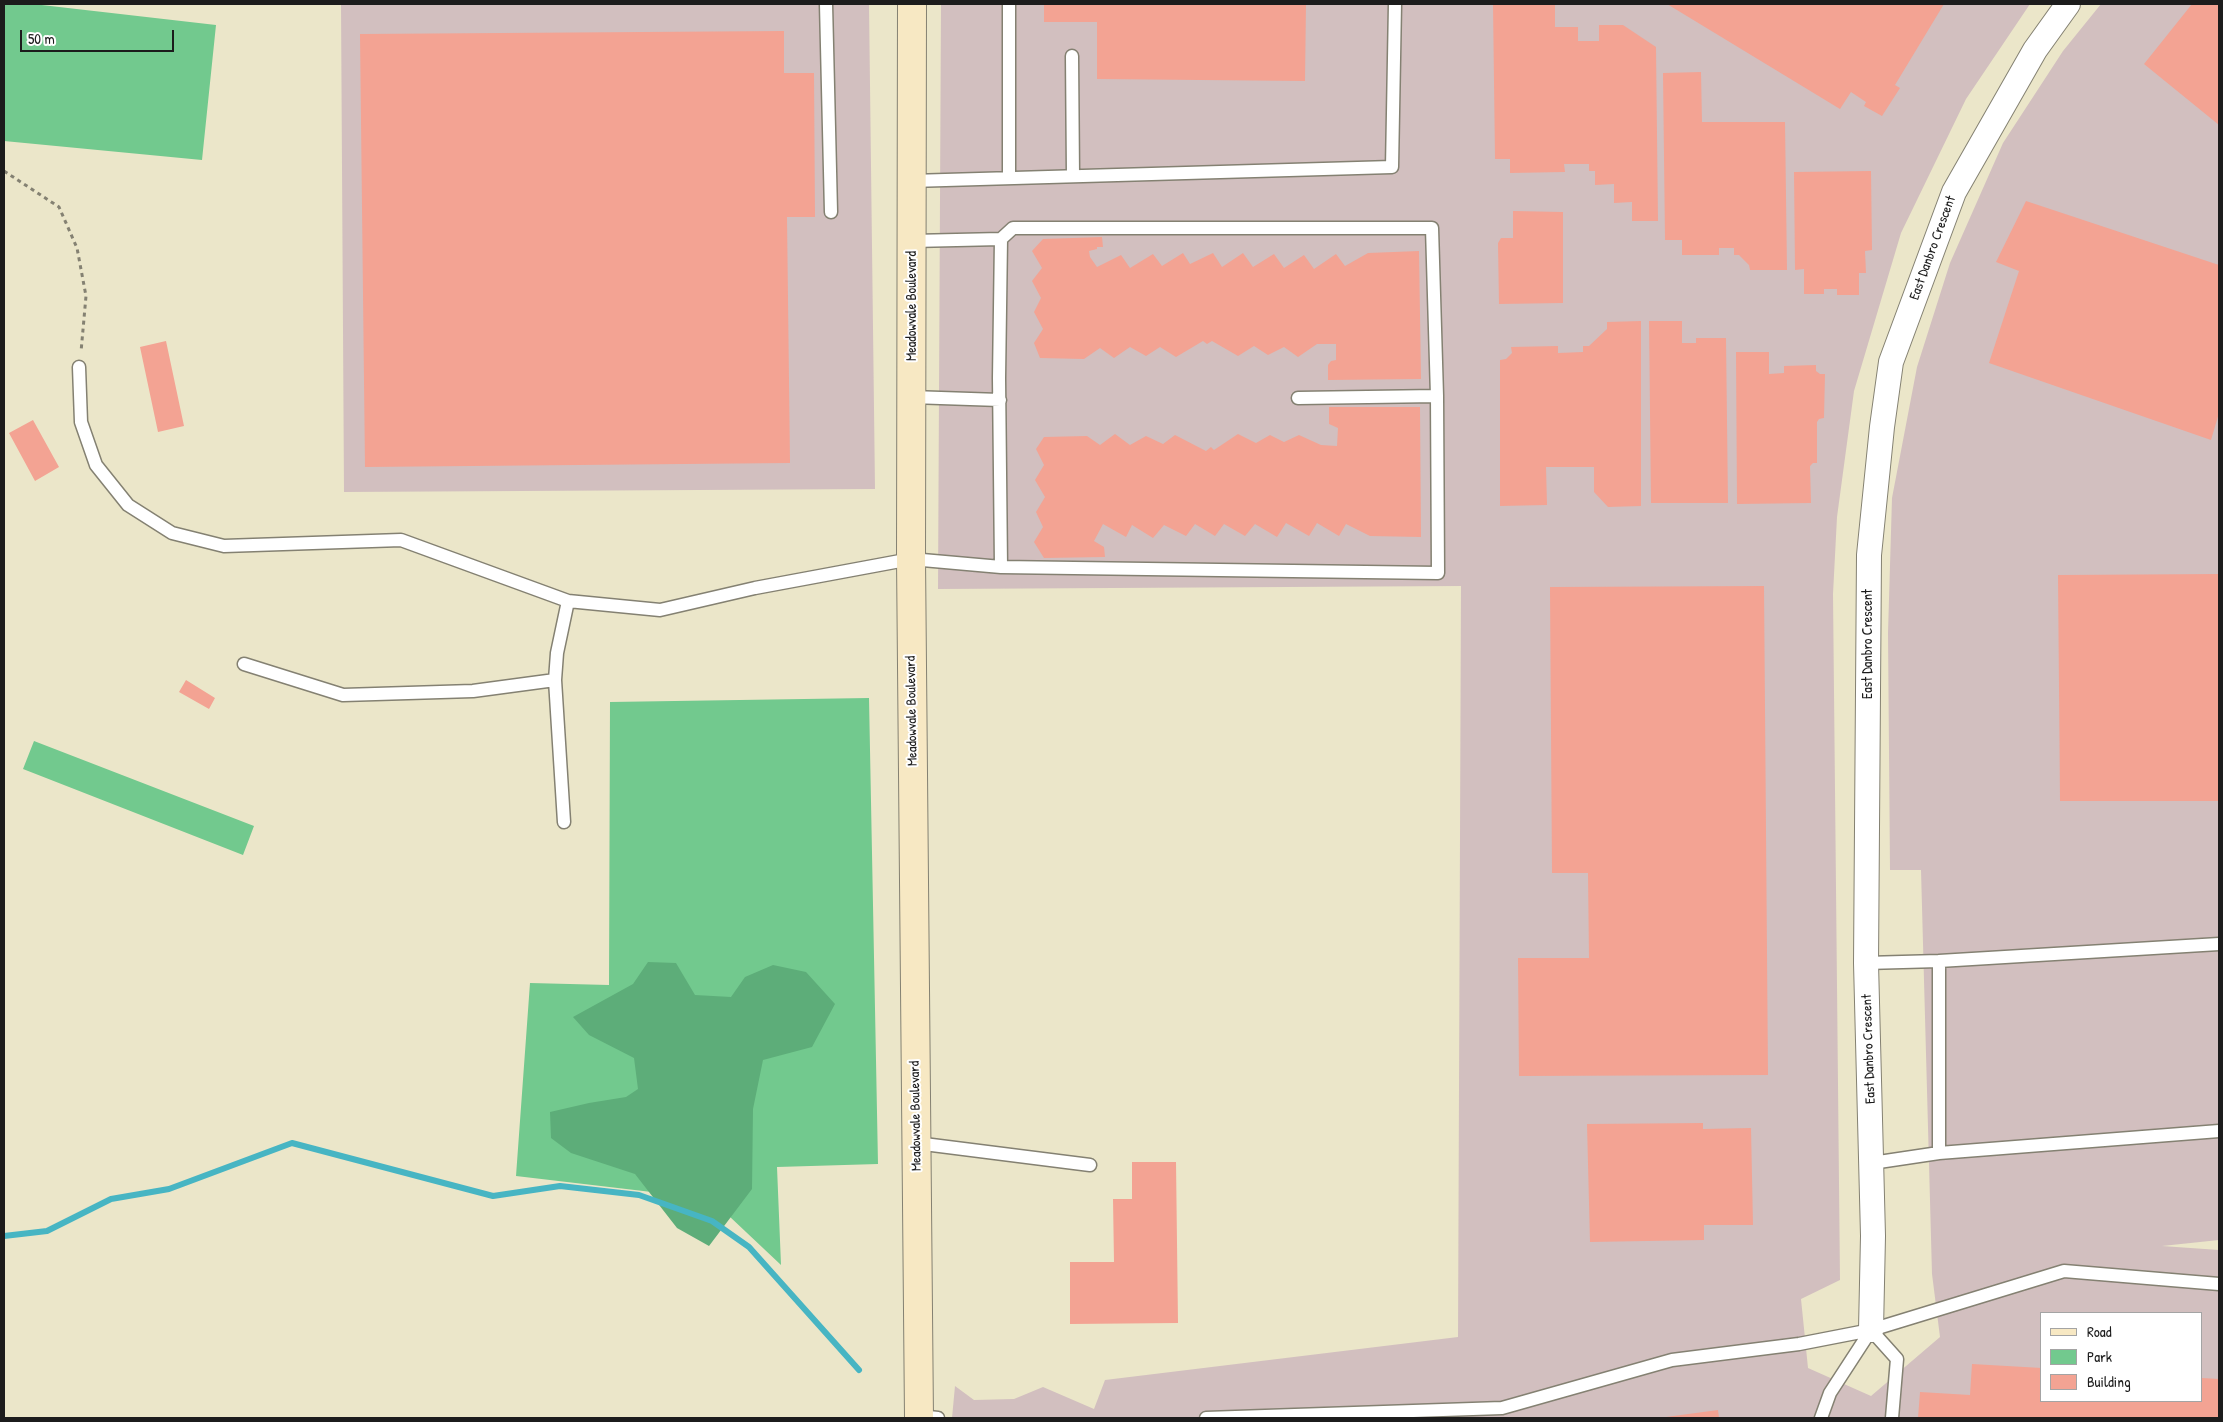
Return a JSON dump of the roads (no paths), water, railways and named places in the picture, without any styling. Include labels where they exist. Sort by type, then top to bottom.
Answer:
[{"type":"main road","name":"Meadowvale Boulevard","points":[[912,4],[911,559],[916,1144],[926,1417]]},
{"type":"street","name":"East Danbro Crescent","points":[[1871,1330],[1873,1236],[1866,963],[1868,555],[1891,362],[1954,192],[2034,50],[2068,4]]},
{"type":"lane","points":[[826,4],[831,212]]},
{"type":"lane","points":[[1009,4],[1009,178]]},
{"type":"lane","points":[[911,181],[1392,167],[1395,4]]},
{"type":"lane","points":[[1072,56],[1073,176]]},
{"type":"lane","points":[[80,367],[81,422],[96,465],[128,506],[172,533],[224,546],[401,540],[568,601],[660,610],[756,588],[911,559],[1001,567],[1438,573],[1437,396],[1432,228],[1013,228],[1001,239],[912,242]]},
{"type":"lane","points":[[1001,239],[1001,567]]},
{"type":"lane","points":[[911,396],[1000,400]]},
{"type":"lane","points":[[1298,398],[1437,396]]},
{"type":"lane","points":[[564,822],[555,680],[557,653],[568,601]]},
{"type":"lane","points":[[244,664],[343,695],[473,691],[555,680]]},
{"type":"lane","points":[[1866,963],[1939,961],[2219,944]]},
{"type":"lane","points":[[1939,961],[1939,1153]]},
{"type":"lane","points":[[1872,1163],[1939,1153],[2219,1131]]},
{"type":"lane","points":[[916,1144],[1090,1165]]},
{"type":"lane","points":[[1206,1418],[1502,1413],[1672,1360],[1799,1344],[1871,1330],[2064,1270],[2219,1284]]},
{"type":"lane","points":[[1821,1418],[1830,1393],[1871,1330]]},
{"type":"lane","points":[[1871,1330],[1897,1359],[1892,1418]]},
{"type":"waterway","points":[[4,1236],[47,1231],[111,1199],[169,1189],[292,1143],[493,1196],[560,1186],[639,1195],[712,1221],[749,1247],[859,1370]]}]
